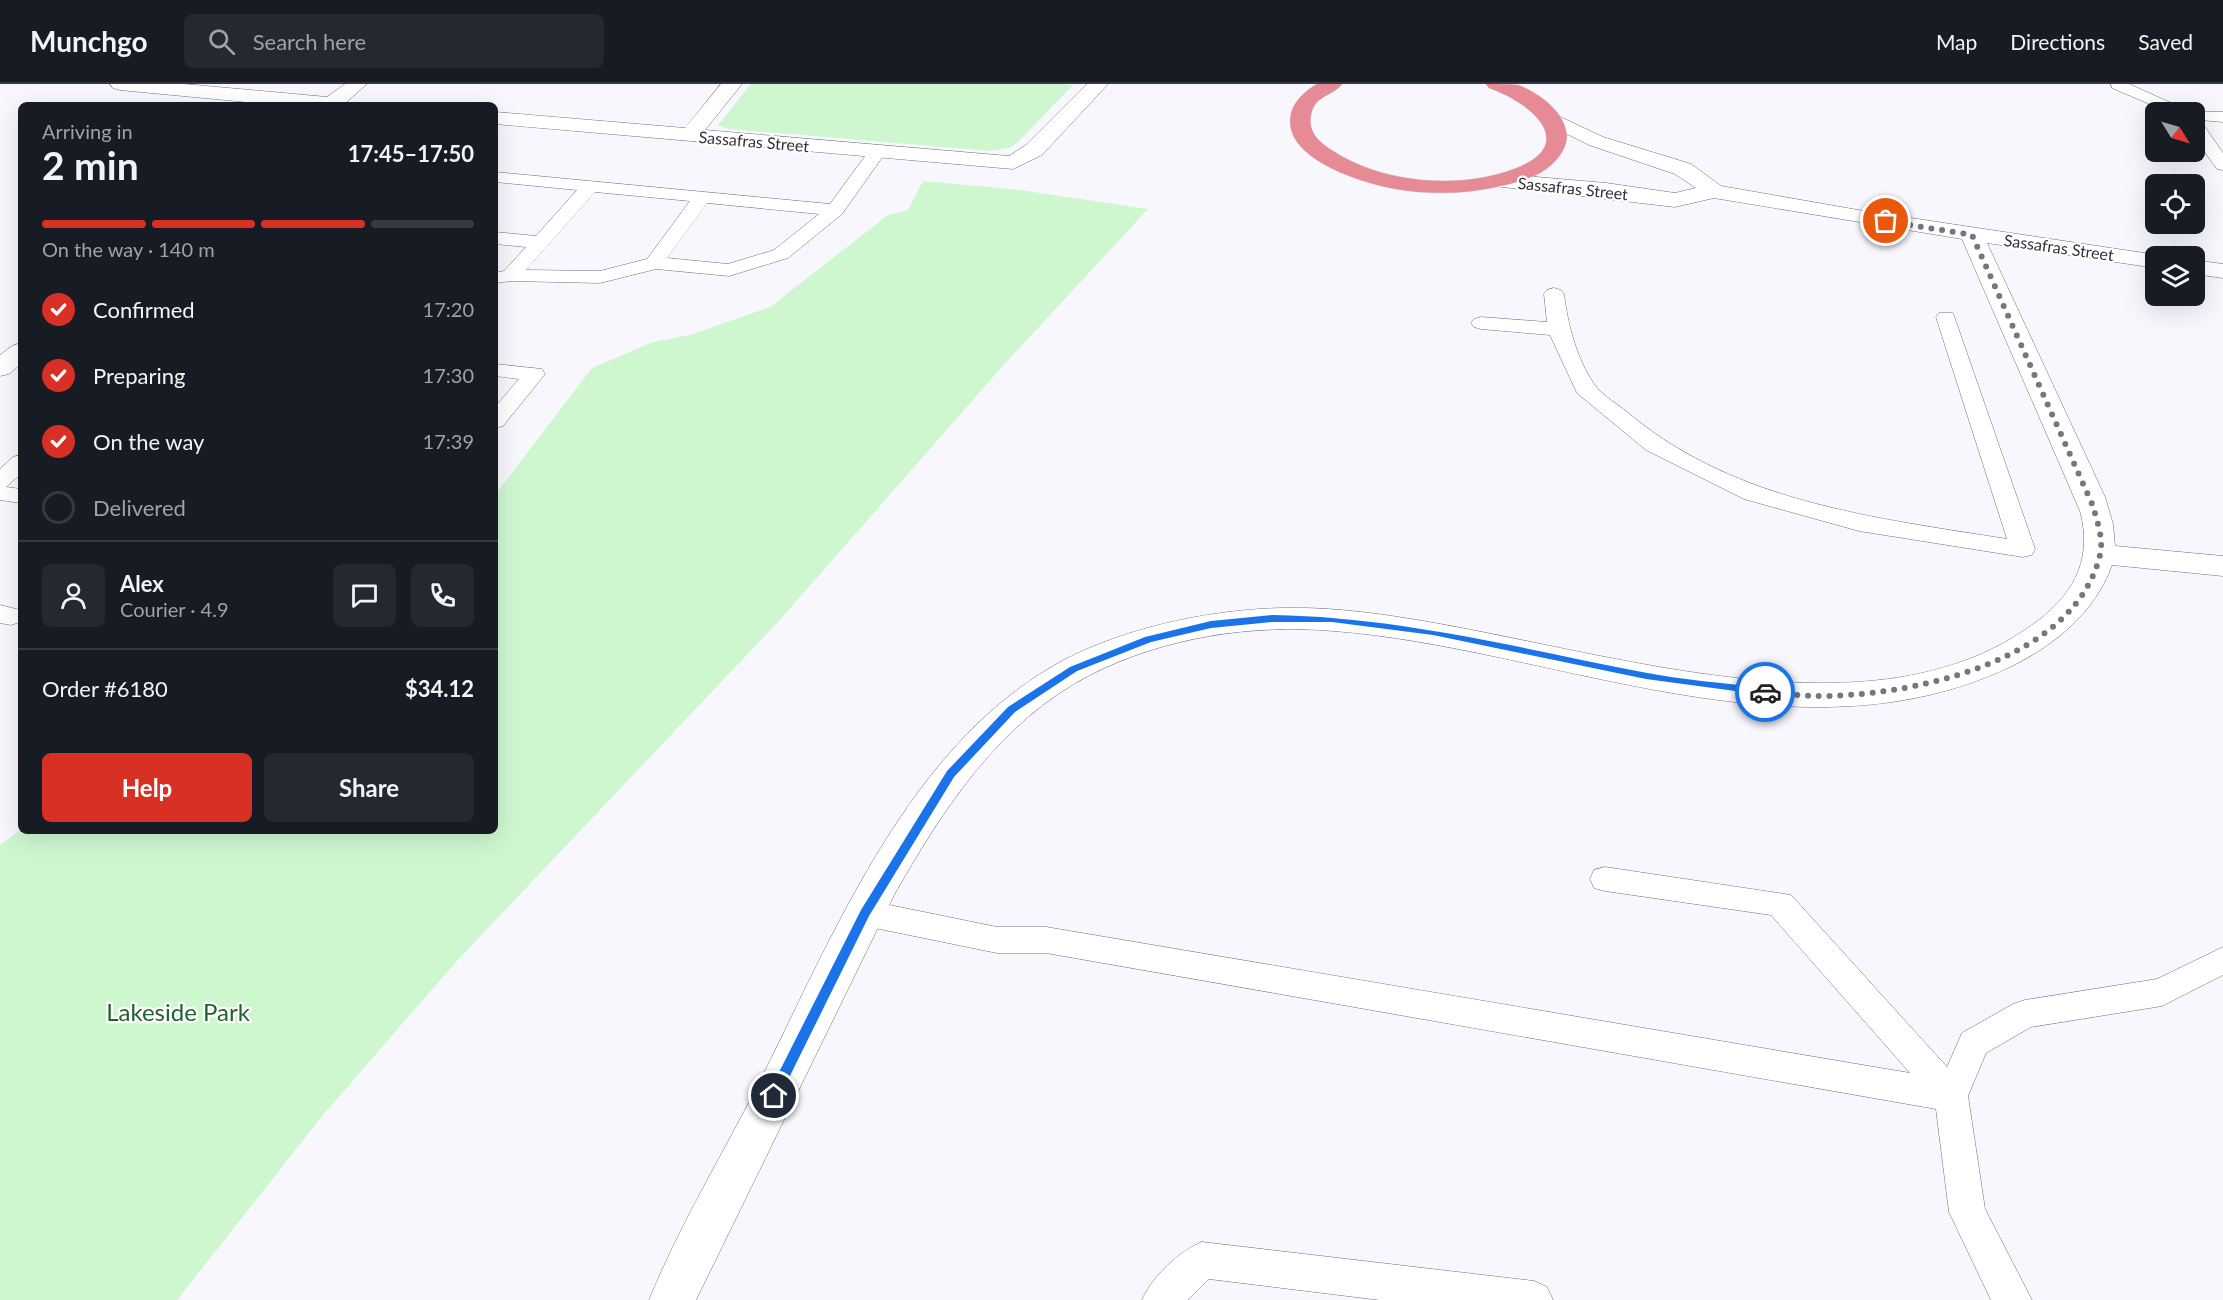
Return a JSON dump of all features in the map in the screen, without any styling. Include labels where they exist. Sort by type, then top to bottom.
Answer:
[{"type":"highway","points":[[1332,84],[1306,101],[1299,115],[1301,131],[1311,146],[1332,161],[1359,173],[1393,182],[1430,186],[1468,186],[1502,181],[1529,171],[1548,158],[1557,143],[1556,127],[1531,84]]},
{"type":"highway","points":[[1496,84],[1526,97],[1547,115]]},
{"type":"street","points":[[120,84],[306,102]]},
{"type":"street","points":[[340,102],[357,84]]},
{"type":"street","points":[[690,135],[732,84]]},
{"type":"street","name":"Sassafras Street","points":[[498,118],[1013,163],[1034,150],[1098,84]]},
{"type":"street","name":"Sassafras Street","points":[[1547,115],[1596,141],[1683,169],[1714,191]]},
{"type":"street","name":"Sassafras Street","points":[[1502,181],[1606,190],[1675,200],[1714,191],[1972,235],[2145,259]]},
{"type":"street","points":[[672,1300],[865,913],[950,774],[1012,710],[1074,669],[1149,639],[1211,625],[1273,619],[1332,619],[1433,632],[1646,676],[1722,688],[1815,696],[1869,692],[1952,678],[2012,654],[2058,622],[2088,586],[2100,554],[2100,532],[2093,506],[1972,235]]},
{"type":"street","points":[[2205,269],[2223,271]]},
{"type":"street","points":[[0,368],[18,353]]},
{"type":"street","points":[[2100,554],[2223,566]]},
{"type":"lane","points":[[2118,85],[2158,102]]},
{"type":"lane","points":[[2205,116],[2223,117]]},
{"type":"lane","points":[[2205,140],[2223,165]]},
{"type":"lane","points":[[503,277],[590,280],[627,274],[654,263],[729,270],[781,254],[835,210],[878,152]]},
{"type":"lane","points":[[498,177],[835,210]]},
{"type":"lane","points":[[503,277],[591,186]]},
{"type":"lane","points":[[654,263],[703,196]]},
{"type":"lane","points":[[498,238],[538,242]]},
{"type":"lane","points":[[1554,294],[1558,329],[1585,388],[1654,445],[1752,494],[1859,524],[2024,549],[1946,317]]},
{"type":"lane","points":[[1481,323],[1558,329]]},
{"type":"lane","points":[[498,370],[534,374],[498,417]]},
{"type":"lane","points":[[0,481],[18,465]]},
{"type":"lane","points":[[0,493],[18,496]]},
{"type":"lane","points":[[1605,879],[1779,904],[1951,1096]]},
{"type":"lane","points":[[865,913],[997,940],[1046,940],[1951,1096]]},
{"type":"lane","points":[[2013,1300],[2002,1284],[1967,1212],[1951,1096],[1974,1043],[2025,1014],[2162,992],[2223,960]]},
{"type":"lane","points":[[1161,1300],[1202,1260],[1534,1300]]},
{"type":"green space","points":[[751,84],[1073,85],[1017,143],[1009,148],[990,151],[729,129],[718,125]]},
{"type":"green space","name":"Lakeside Park","points":[[923,181],[1020,190],[1148,209],[1001,368],[778,622],[455,963],[323,1115],[177,1300],[0,1300],[0,845],[18,831],[18,834],[498,834],[498,491],[592,368],[653,342],[690,335],[770,307],[888,215],[908,210]]},
{"type":"way so far","points":[[1765,692],[1815,696],[1880,691],[1952,678],[2012,654],[2058,622],[2088,586],[2100,554],[2100,532],[2093,506],[2047,397],[1972,235],[1886,221]]},
{"type":"route","points":[[774,1096],[865,913],[950,774],[1012,710],[1074,669],[1149,639],[1211,625],[1273,619],[1332,619],[1433,632],[1646,676],[1765,692]]}]
